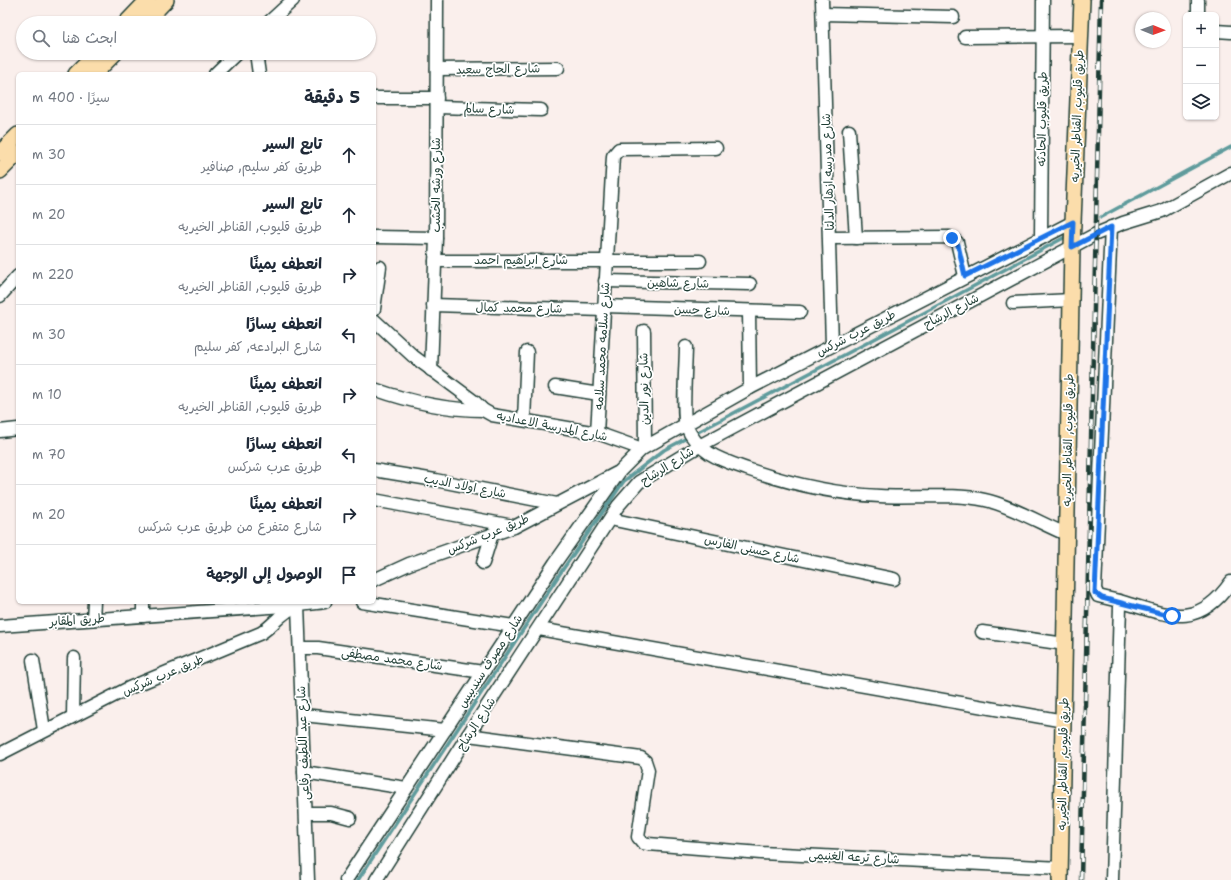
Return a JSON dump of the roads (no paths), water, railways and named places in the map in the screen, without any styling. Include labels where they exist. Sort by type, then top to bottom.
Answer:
[{"type":"main road","points":[[133,16],[148,0]]},
{"type":"main road","points":[[151,16],[166,0]]},
{"type":"main road","name":"طريق قليوب, القناطر الخيريه","points":[[1061,874],[1072,247],[1082,0]]},
{"type":"main road","points":[[78,72],[90,60]]},
{"type":"main road","points":[[96,72],[108,60]]},
{"type":"main road","points":[[0,153],[16,137]]},
{"type":"main road","points":[[0,171],[16,155]]},
{"type":"street","points":[[276,16],[293,0]]},
{"type":"street","name":"شارع ورشه الخشب","points":[[431,370],[436,238],[437,0]]},
{"type":"street","name":"شارع مدرسه ازهار الدلتا","points":[[822,0],[832,345]]},
{"type":"street","name":"طريق قليوب الحادثه","points":[[1041,238],[1044,36],[1043,0]]},
{"type":"street","points":[[1198,0],[1198,12]]},
{"type":"street","points":[[823,14],[953,17]]},
{"type":"street","points":[[1219,31],[1231,32]]},
{"type":"street","points":[[966,37],[1080,36]]},
{"type":"street","points":[[217,72],[230,60]]},
{"type":"street","points":[[257,60],[259,72]]},
{"type":"street","name":"شارع الحاج سعيد","points":[[437,69],[558,68]]},
{"type":"street","name":"شارع سالم","points":[[376,98],[541,110]]},
{"type":"street","points":[[850,131],[856,238]]},
{"type":"street","name":"شارع سلامه محمد سلامه","points":[[597,433],[613,156],[619,149],[716,148]]},
{"type":"street","name":"شارع الرشاح","points":[[376,880],[468,735],[618,506],[639,482],[699,446],[1072,247],[1111,227],[1162,211],[1231,173]]},
{"type":"street","name":"طريق عرب شركس","points":[[644,448],[750,388],[965,276],[1073,222]]},
{"type":"street","points":[[1111,227],[1095,589],[1098,596],[1162,614],[1183,616],[1198,612],[1212,605],[1220,598],[1231,582]]},
{"type":"street","points":[[376,237],[436,238]]},
{"type":"street","points":[[830,238],[952,238],[958,245],[965,276]]},
{"type":"street","name":"شارع ابراهيم احمد","points":[[435,260],[700,261]]},
{"type":"street","points":[[376,295],[380,267]]},
{"type":"street","points":[[0,296],[16,278]]},
{"type":"street","name":"شارع شاهين","points":[[606,281],[750,284]]},
{"type":"street","points":[[1013,303],[1071,300]]},
{"type":"street","name":"شارع محمد كمال","points":[[433,305],[604,308]]},
{"type":"street","name":"شارع حسن","points":[[604,308],[800,312]]},
{"type":"street","points":[[749,311],[750,388]]},
{"type":"street","name":"شارع المدرسة الاعداديه","points":[[376,322],[413,356],[475,402],[483,410],[492,415],[597,433],[644,448]]},
{"type":"street","name":"شارع نور الدين","points":[[644,331],[644,448]]},
{"type":"street","points":[[686,347],[685,424],[699,446],[716,458],[786,482],[822,490],[859,495],[958,497],[985,500],[1066,534]]},
{"type":"street","points":[[524,420],[527,352]]},
{"type":"street","points":[[555,387],[599,394]]},
{"type":"street","points":[[376,390],[417,401],[464,409],[483,410]]},
{"type":"street","points":[[0,431],[16,429]]},
{"type":"street","name":"شارع مصرف سندبيس","points":[[346,880],[555,563],[620,471],[644,448]]},
{"type":"street","name":"شارع اولاد الديب","points":[[376,470],[435,480],[557,504]]},
{"type":"street","name":"طريق عرب شركس","points":[[376,579],[409,564],[514,526],[620,471]]},
{"type":"street","points":[[376,500],[514,526]]},
{"type":"street","name":"شارع حسنى الفارس","points":[[610,519],[894,579]]},
{"type":"street","points":[[483,563],[492,534]]},
{"type":"street","points":[[1112,880],[1120,606],[1118,601]]},
{"type":"street","points":[[94,604],[94,619]]},
{"type":"street","points":[[143,604],[143,616]]},
{"type":"street","name":"طريق المقابر","points":[[0,626],[143,616],[214,606],[262,604],[298,605]]},
{"type":"street","points":[[298,605],[311,604]]},
{"type":"street","points":[[375,604],[513,626]]},
{"type":"street","name":"طريق عرب شركس","points":[[0,753],[129,688],[261,634],[270,628],[282,614],[298,605]]},
{"type":"street","name":"شارع عبد اللطيف رفاعى","points":[[298,605],[308,880]]},
{"type":"street","points":[[539,628],[1064,721]]},
{"type":"street","points":[[982,632],[1065,644]]},
{"type":"street","name":"شارع محمد مصطفى","points":[[300,648],[318,648],[483,672]]},
{"type":"street","points":[[73,716],[74,658]]},
{"type":"street","points":[[33,660],[44,730]]},
{"type":"street","points":[[302,715],[445,730]]},
{"type":"street","name":"شارع ترعه الغنيمى","points":[[468,735],[641,758],[645,761],[648,770],[638,837],[643,843],[761,853],[1061,874]]},
{"type":"street","points":[[304,772],[406,788]]},
{"type":"street","points":[[306,813],[331,813],[350,818]]},
{"type":"waterway","points":[[1101,217],[1231,147]]},
{"type":"waterway","points":[[358,880],[559,575],[624,481],[664,450],[1069,235]]},
{"type":"railway","points":[[1081,880],[1101,0]]}]
